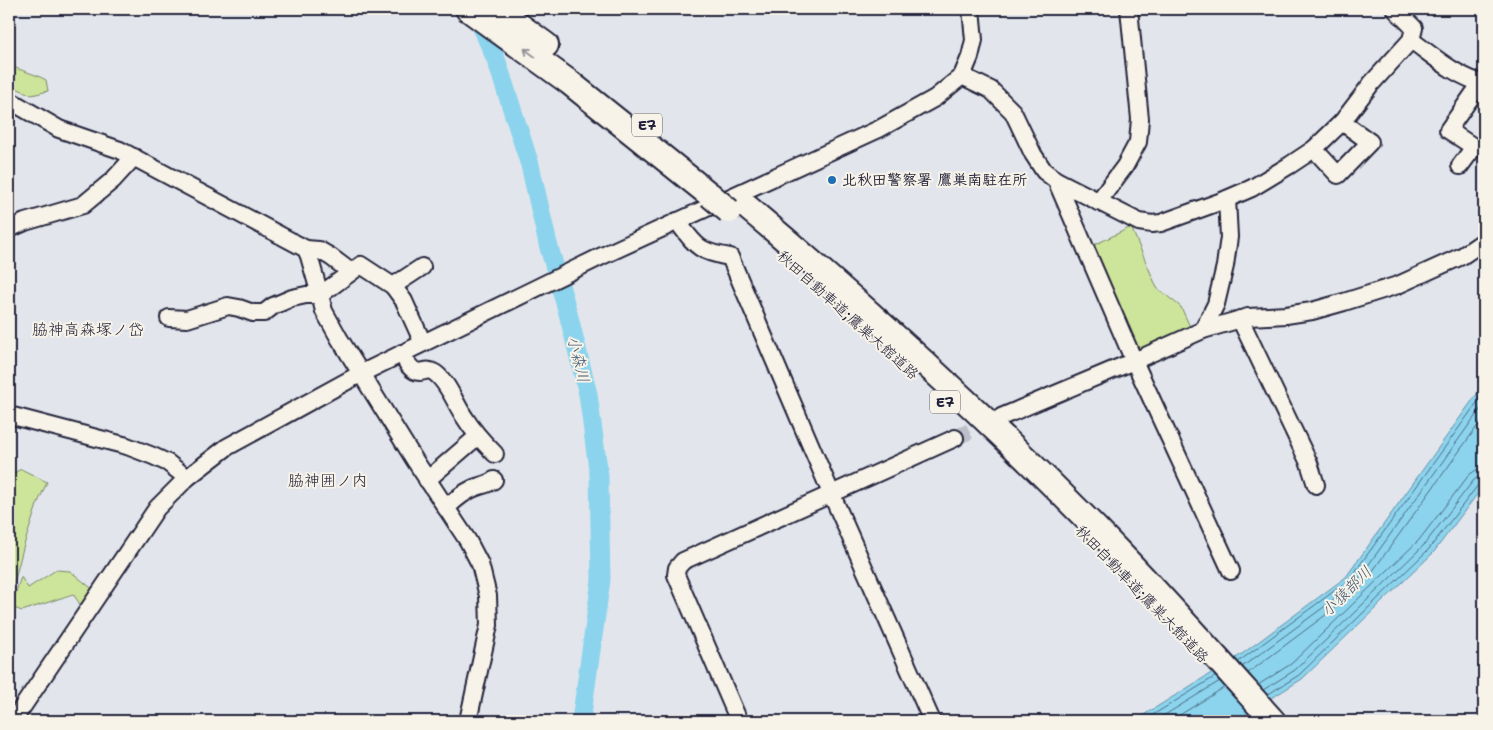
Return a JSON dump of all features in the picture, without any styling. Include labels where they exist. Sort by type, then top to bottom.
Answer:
[{"type":"highway","name":"秋田自動車道;鷹巣大館道路","points":[[468,9],[570,74]]},
{"type":"highway","name":"秋田自動車道;鷹巣大館道路","points":[[497,9],[570,74],[735,206],[820,289],[942,399],[1157,599],[1214,654],[1273,721]]},
{"type":"highway","name":"秋田自動車道;鷹巣大館道路","points":[[1157,599],[1260,721]]},
{"type":"street","points":[[13,721],[158,508],[186,478],[227,447],[402,353],[530,290],[879,129],[936,98],[962,76],[970,58],[974,40],[971,9]]},
{"type":"street","points":[[1098,202],[1125,166],[1138,142],[1140,119],[1129,9]]},
{"type":"street","points":[[962,76],[991,90],[1013,112],[1033,154],[1044,171],[1056,180],[1138,222],[1152,224],[1226,199],[1252,188],[1314,149],[1342,122],[1372,84],[1412,40],[1414,28],[1395,9]]},
{"type":"street","points":[[1412,40],[1451,70],[1483,84],[1448,130],[1474,147],[1460,166]]},
{"type":"street","points":[[9,100],[59,129],[120,150],[134,157],[306,250],[319,250],[352,272]]},
{"type":"street","points":[[1314,149],[1338,175],[1370,142],[1342,122]]},
{"type":"street","points":[[9,230],[25,222],[83,205],[113,180],[134,157]]},
{"type":"street","points":[[1056,180],[1134,361],[1232,571]]},
{"type":"street","points":[[1203,330],[1216,304],[1225,266],[1229,237],[1226,199]]},
{"type":"street","points":[[677,221],[696,247],[714,255],[730,257],[831,493],[932,721]]},
{"type":"street","points":[[1001,417],[1203,330],[1248,317],[1312,311],[1398,285],[1462,256],[1484,241]]},
{"type":"street","points":[[306,250],[328,318],[360,374],[468,541],[480,564],[488,596],[489,625],[468,721]]},
{"type":"street","points":[[169,318],[187,319],[228,306],[253,313],[264,313],[292,298],[320,295],[361,265],[393,286],[404,301],[424,343]]},
{"type":"street","points":[[393,286],[422,267]]},
{"type":"street","points":[[1240,319],[1309,463],[1316,485]]},
{"type":"street","points":[[402,353],[411,369],[419,372],[427,370],[436,374],[447,387],[464,418],[495,454]]},
{"type":"street","points":[[9,415],[127,446],[168,463],[186,478]]},
{"type":"street","points":[[427,480],[478,436]]},
{"type":"street","points":[[739,721],[676,575],[677,568],[683,561],[955,438]]},
{"type":"street","points":[[446,508],[470,490],[488,485],[494,480]]},
{"type":"green space","points":[[9,65],[46,80],[48,91],[32,95],[9,85]]},
{"type":"green space","points":[[1131,227],[1157,288],[1181,307],[1191,329],[1136,355],[1090,247]]},
{"type":"green space","points":[[21,469],[47,482],[37,505],[23,548],[9,603],[9,476]]},
{"type":"green space","points":[[56,570],[70,571],[95,591],[82,607],[73,594],[22,611],[14,608],[14,597],[21,577],[28,588]]},
{"type":"water","name":"小猿部川","points":[[1484,384],[1484,485],[1433,553],[1302,679],[1235,721],[1134,721],[1242,654],[1346,577]]},
{"type":"waterway","name":"小森川","points":[[476,14],[497,62],[530,165],[548,244],[568,313],[588,394],[599,476],[601,580],[581,721]]},
{"type":"tunnel","points":[[955,438],[996,419]]},
{"type":"place","name":"北秋田警察署 鷹巣南駐在所","points":[[832,180]]},
{"type":"district","name":"脇神高森塚ノ岱","points":[[88,329]]},
{"type":"district","name":"脇神囲ノ内","points":[[328,480]]}]
